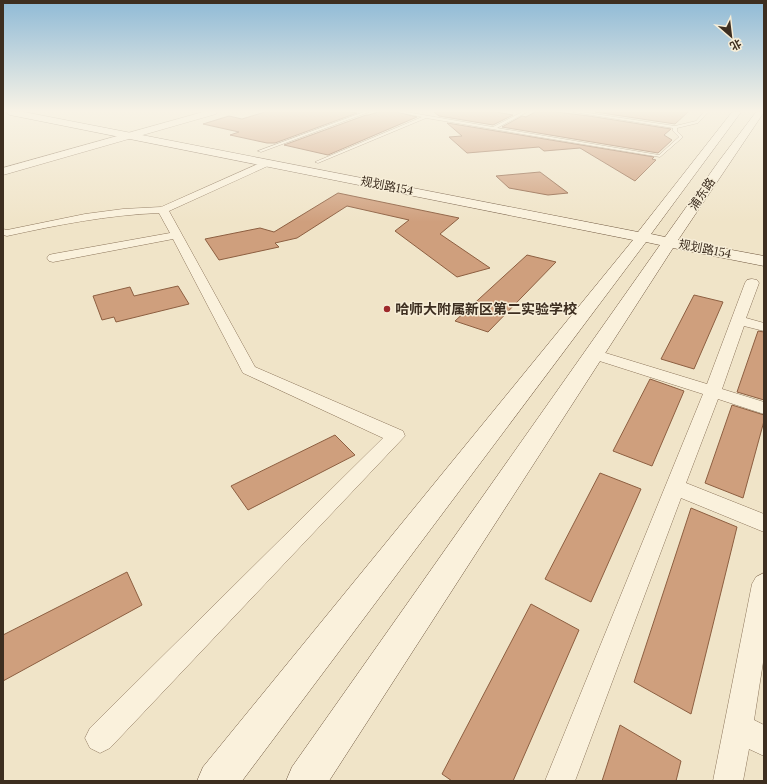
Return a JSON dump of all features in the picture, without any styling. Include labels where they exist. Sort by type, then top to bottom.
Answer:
[{"type":"main road","name":"规划路154","points":[[211,149],[264,157],[317,162],[542,205]]},
{"type":"main road","name":"规划路154","points":[[227,149],[664,250],[764,261]]},
{"type":"main road","name":"浦东路","points":[[217,781],[638,244],[709,149]]},
{"type":"main road","name":"浦东路","points":[[306,781],[734,149]]},
{"type":"main road","name":"规划路154","points":[[634,223],[692,234]]},
{"type":"street","points":[[3,168],[75,149]]},
{"type":"street","points":[[3,172],[81,149]]},
{"type":"street","points":[[3,232],[8,234],[86,216],[163,210],[264,157]]},
{"type":"street","points":[[100,738],[396,436],[249,370],[163,210]]},
{"type":"street","points":[[53,258],[177,235]]},
{"type":"street","points":[[560,781],[712,392],[752,283]]},
{"type":"street","points":[[738,320],[764,327]]},
{"type":"street","points":[[594,354],[764,408]]},
{"type":"street","points":[[675,487],[764,523]]},
{"type":"street","points":[[728,781],[764,584]]},
{"type":"street","points":[[738,727],[764,741]]},
{"type":"lane","points":[[264,157],[283,149]]},
{"type":"lane","points":[[317,162],[349,149]]},
{"type":"lane","points":[[616,149],[660,156],[668,149]]},
{"type":"building","points":[[300,149],[343,149],[328,155]]},
{"type":"building","points":[[462,149],[520,149],[467,153]]},
{"type":"building","points":[[541,149],[573,149],[544,151]]},
{"type":"building","points":[[581,149],[603,149],[654,157],[652,159],[656,160],[635,181]]},
{"type":"building","points":[[632,149],[663,149],[658,153]]},
{"type":"building","points":[[540,172],[568,193],[548,195],[509,188],[496,176]]},
{"type":"building","points":[[338,193],[459,218],[440,234],[490,268],[457,277],[395,231],[409,220],[347,206],[297,238],[275,243],[279,247],[219,260],[205,239],[260,228],[274,232]]},
{"type":"building","points":[[527,255],[556,262],[488,332],[455,321]]},
{"type":"building","points":[[178,286],[189,304],[116,322],[114,317],[102,320],[93,296],[130,287],[134,296]]},
{"type":"building","points":[[694,295],[723,302],[694,369],[661,359]]},
{"type":"building","points":[[758,331],[764,332],[764,400],[737,392]]},
{"type":"building","points":[[650,379],[684,391],[652,466],[613,451]]},
{"type":"building","points":[[732,405],[764,415],[764,421],[743,498],[705,483]]},
{"type":"building","points":[[335,435],[355,455],[248,510],[231,486]]},
{"type":"building","points":[[600,473],[641,489],[591,602],[545,579]]},
{"type":"building","points":[[691,508],[737,527],[691,714],[634,682]]},
{"type":"building","points":[[127,572],[142,605],[3,681],[3,635]]},
{"type":"building","points":[[531,604],[579,630],[513,781],[452,781],[442,774]]},
{"type":"building","points":[[620,725],[681,761],[676,781],[602,781]]},
{"type":"place","name":"哈师大附属新区第二实验学校","points":[[387,309]]}]
